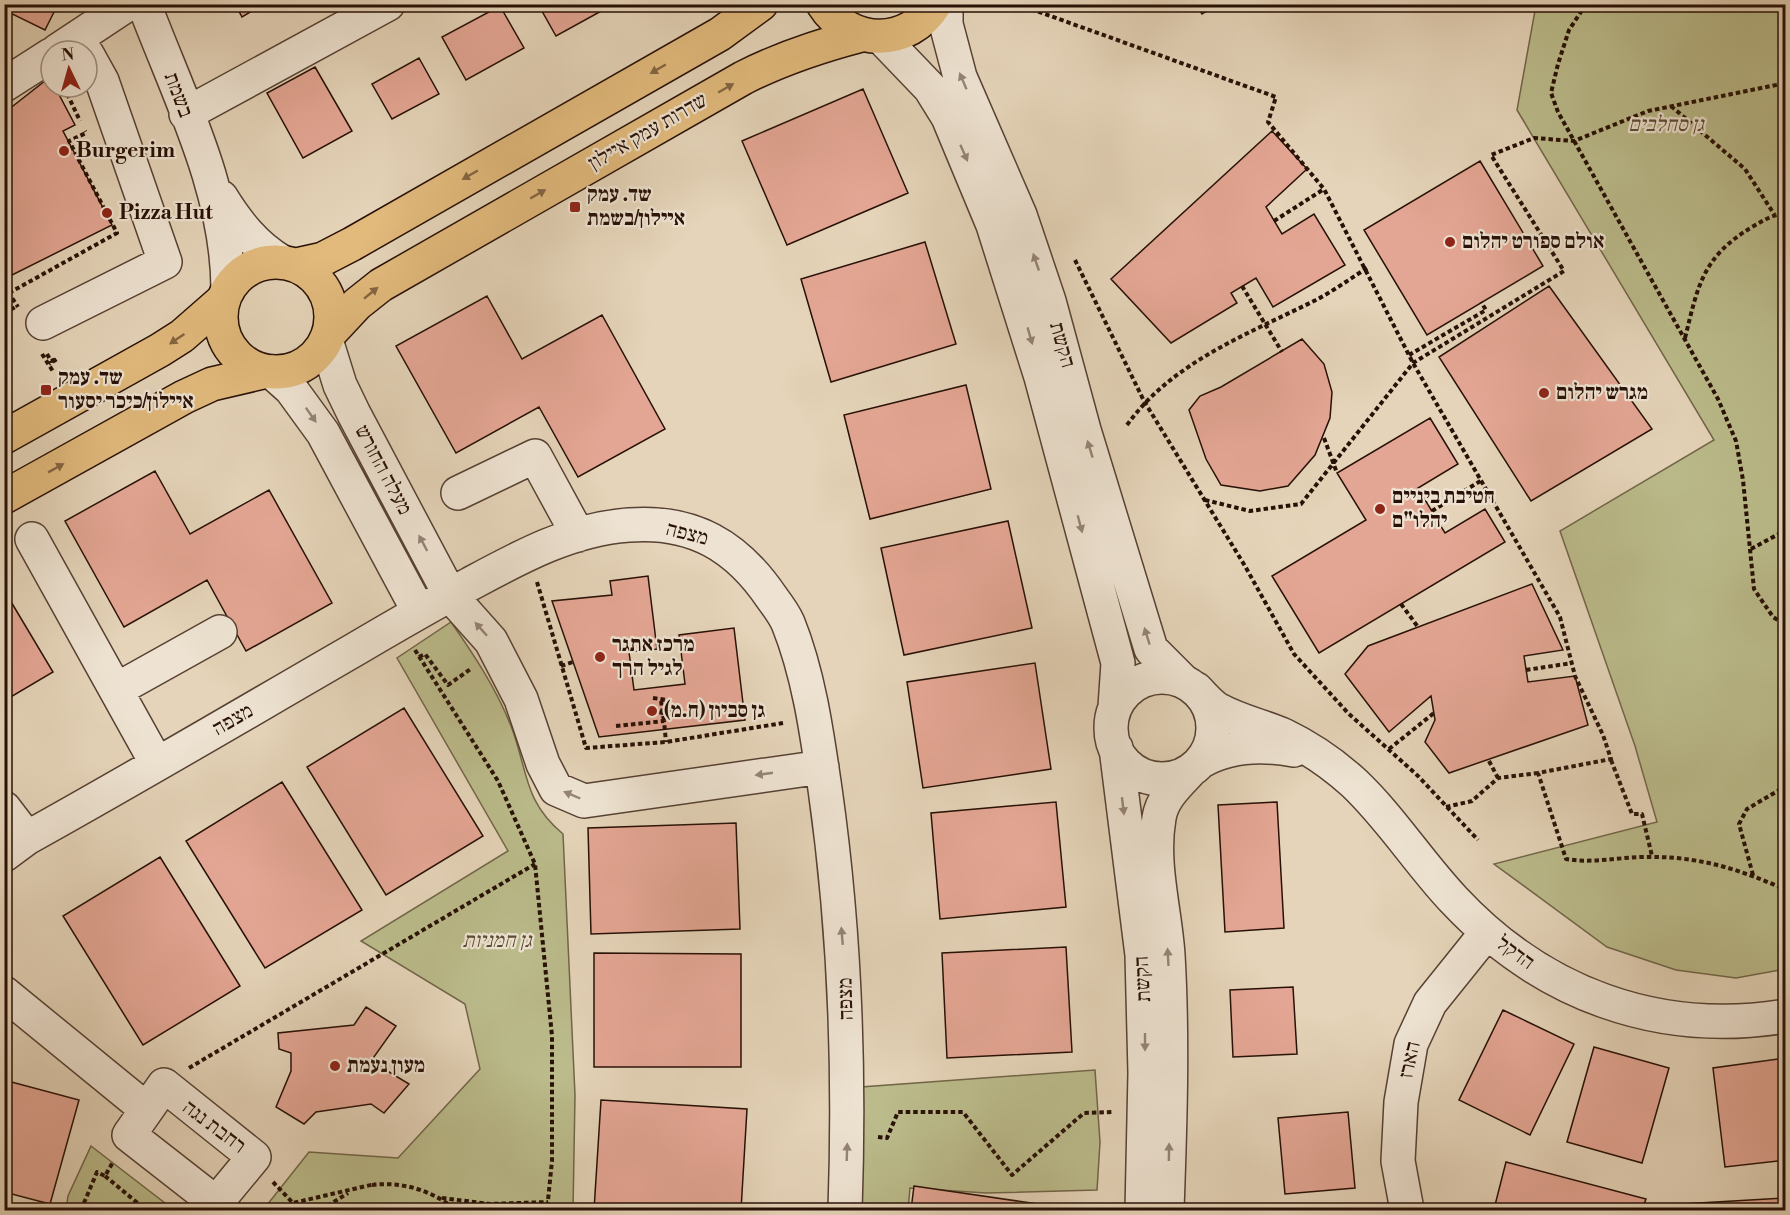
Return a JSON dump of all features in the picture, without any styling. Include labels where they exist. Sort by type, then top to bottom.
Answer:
[{"type":"main road","points":[[4,437],[175,340],[225,296],[245,270],[254,266],[323,259],[720,34],[761,4]]},
{"type":"main road","points":[[824,4],[829,14],[872,37]]},
{"type":"main road","name":"שדרות עמק איילון","points":[[328,337],[357,304],[398,274],[733,84],[778,60],[809,49],[872,37],[899,35],[916,26],[935,4]]},
{"type":"main road","points":[[4,497],[184,397],[212,384],[268,372],[283,372],[305,364],[320,351],[328,337],[330,304],[323,287],[310,273],[289,264]]},
{"type":"main road","points":[[225,296],[220,320],[224,339],[231,351],[246,364],[268,372]]},
{"type":"street","points":[[87,39],[128,4]]},
{"type":"street","name":"בשמת","points":[[144,4],[213,185],[225,240],[225,296]]},
{"type":"street","points":[[186,114],[388,4]]},
{"type":"street","name":"הקשת","points":[[946,4],[946,24],[960,77],[1020,215],[1049,301],[1084,430],[1151,649],[1189,685]]},
{"type":"street","name":"הקשת","points":[[872,37],[930,88],[948,117],[1000,246],[1041,377],[1118,663],[1115,707]]},
{"type":"street","points":[[4,85],[39,63]]},
{"type":"street","points":[[44,323],[165,262],[99,77]]},
{"type":"street","name":"בשמת","points":[[213,185],[231,213],[262,250],[289,264]]},
{"type":"street","name":"מעלה החורש","points":[[328,337],[336,374],[354,414],[450,595],[491,641],[521,699],[543,764],[556,789],[584,801],[822,767]]},
{"type":"street","name":"מעלה החורש","points":[[268,372],[291,389],[323,433],[409,618]]},
{"type":"street","points":[[458,493],[535,456],[578,535]]},
{"type":"street","name":"מצפה","points":[[16,847],[409,618],[535,549],[578,535],[628,525],[673,526],[719,542],[758,578],[787,620],[813,718],[835,857],[846,982],[848,1133],[845,1210]]},
{"type":"street","points":[[32,539],[157,764]]},
{"type":"street","points":[[116,690],[220,632]]},
{"type":"street","points":[[1196,766],[1209,749],[1214,730],[1213,717],[1206,702],[1189,685],[1167,677],[1150,678],[1135,684],[1122,695],[1115,707],[1111,727],[1116,748],[1122,760],[1136,771],[1152,778],[1170,779],[1196,766],[1212,755],[1243,747],[1313,753]]},
{"type":"street","name":"הדקל","points":[[1189,685],[1218,710],[1282,735],[1313,753],[1355,784],[1455,901],[1524,963],[1608,1003],[1652,1015],[1701,1022],[1740,1022],[1785,1016]]},
{"type":"street","name":"הקשת","points":[[1116,748],[1142,955],[1145,1073],[1142,1210]]},
{"type":"street","name":"הקשת","points":[[1167,1210],[1170,1008],[1168,953],[1156,840],[1159,816],[1170,792],[1196,766]]},
{"type":"street","points":[[4,808],[16,847]]},
{"type":"street","name":"הארז","points":[[1407,1210],[1398,1161],[1401,1102],[1411,1044],[1430,1003],[1487,932]]},
{"type":"street","points":[[4,993],[146,1110]]},
{"type":"path","points":[[1017,4],[1276,97],[1268,122],[1324,189],[1413,363],[1560,617],[1575,675],[1603,735],[1632,814],[1642,814],[1652,856]]},
{"type":"path","points":[[1586,4],[1569,30],[1551,93],[1574,141],[1718,399],[1736,441],[1751,549],[1754,589],[1773,617],[1785,626]]},
{"type":"path","points":[[1205,501],[1250,511],[1301,504],[1413,363],[1564,271],[1491,155],[1533,138],[1574,141],[1648,111],[1785,83]]},
{"type":"path","points":[[9,293],[117,233],[69,141],[86,133],[70,99]]},
{"type":"path","points":[[1671,106],[1745,169],[1774,214]]},
{"type":"path","points":[[1274,221],[1324,189]]},
{"type":"path","points":[[1685,339],[1696,293],[1706,267],[1731,240],[1774,214],[1785,214]]},
{"type":"path","points":[[1075,260],[1144,401],[1205,501],[1293,654],[1348,713],[1389,749],[1478,840]]},
{"type":"path","points":[[1126,425],[1144,401],[1218,346],[1318,298],[1366,268]]},
{"type":"path","points":[[1242,286],[1282,352]]},
{"type":"path","points":[[1409,355],[1486,310],[1480,302]]},
{"type":"path","points":[[1324,438],[1337,473]]},
{"type":"path","points":[[1432,511],[1482,480]]},
{"type":"path","points":[[1751,549],[1785,530]]},
{"type":"path","points":[[522,556],[539,585],[586,748],[666,742],[813,718]]},
{"type":"path","points":[[1401,604],[1418,627]]},
{"type":"path","points":[[409,618],[419,657],[498,781],[536,864],[552,1036],[552,1161],[547,1210]]},
{"type":"path","points":[[419,657],[425,654],[448,685],[496,651]]},
{"type":"path","points":[[561,666],[573,662]]},
{"type":"path","points":[[1526,670],[1572,663]]},
{"type":"path","points":[[653,698],[661,701],[667,700]]},
{"type":"path","points":[[661,701],[666,742]]},
{"type":"path","points":[[652,711],[663,713],[672,710]]},
{"type":"path","points":[[1389,749],[1434,713]]},
{"type":"path","points":[[616,726],[664,721]]},
{"type":"path","points":[[1446,807],[1472,801],[1498,778],[1611,759]]},
{"type":"path","points":[[1489,761],[1498,778]]},
{"type":"path","points":[[1538,773],[1566,859],[1586,862],[1652,856],[1707,861],[1753,875],[1785,890]]},
{"type":"path","points":[[1753,875],[1739,824],[1747,809],[1785,786]]},
{"type":"path","points":[[105,1176],[146,1110],[217,1049],[536,864]]},
{"type":"path","points":[[848,1133],[887,1138],[898,1112],[963,1112],[1012,1175],[1084,1113]]},
{"type":"path","points":[[81,1210],[97,1172],[146,1210]]},
{"type":"path","points":[[321,1210],[346,1193],[375,1184],[410,1186],[442,1198],[490,1204],[548,1202]]},
{"type":"path","points":[[442,1198],[456,1210]]},
{"type":"path","points":[[288,1210],[293,1203]]},
{"type":"green space","name":"גן סחלבים","points":[[1536,5],[1785,5],[1785,969],[1736,978],[1676,970],[1607,947],[1494,864],[1657,822],[1635,746],[1560,531],[1714,440],[1517,110]]},
{"type":"green space","name":"גן חמניות","points":[[451,622],[499,698],[511,726],[533,797],[550,822],[563,834],[575,1095],[573,1210],[263,1210],[309,1152],[398,1158],[480,1069],[465,1004],[361,941],[508,851],[397,658]]},
{"type":"green space","points":[[1095,1070],[1100,1142],[1097,1190],[986,1193],[910,1188],[908,1210],[852,1208],[861,1087]]},
{"type":"green space","points":[[91,1146],[174,1210],[66,1210],[68,1196]]},
{"type":"building","points":[[9,4],[58,4],[45,30],[6,11]]},
{"type":"building","points":[[235,4],[264,4],[242,17]]},
{"type":"building","points":[[538,4],[614,4],[556,36]]},
{"type":"building","points":[[1196,4],[1218,4],[1202,14]]},
{"type":"building","points":[[500,6],[524,48],[466,80],[442,37]]},
{"type":"building","points":[[419,58],[439,94],[392,119],[372,84]]},
{"type":"building","points":[[315,67],[352,131],[303,158],[267,93]]},
{"type":"building","points":[[39,86],[39,99],[61,99],[75,125],[63,131],[112,225],[4,279],[4,113]]},
{"type":"building","points":[[863,89],[908,193],[787,245],[742,141]]},
{"type":"building","points":[[1272,131],[1307,169],[1266,207],[1282,234],[1314,214],[1345,265],[1273,307],[1256,278],[1231,293],[1237,303],[1171,343],[1111,279]]},
{"type":"building","name":"אולם ספורט יהלום","points":[[1480,161],[1543,266],[1427,335],[1364,230]]},
{"type":"building","points":[[925,242],[956,344],[831,382],[801,279]]},
{"type":"building","name":"מגרש יהלום","points":[[1549,286],[1652,429],[1531,501],[1439,357]]},
{"type":"building","points":[[487,296],[522,359],[602,315],[665,429],[578,477],[539,407],[456,453],[396,346]]},
{"type":"building","points":[[1302,339],[1324,364],[1332,392],[1330,418],[1315,455],[1288,486],[1260,491],[1221,485],[1206,459],[1189,410],[1200,396],[1221,387]]},
{"type":"building","points":[[966,385],[991,489],[870,519],[844,415]]},
{"type":"building","points":[[1430,418],[1458,464],[1418,488],[1445,533],[1485,509],[1505,542],[1319,653],[1272,576],[1366,520],[1337,473]]},
{"type":"building","points":[[155,471],[190,534],[269,490],[332,603],[246,651],[207,580],[124,627],[65,521]]},
{"type":"building","points":[[1008,521],[1032,628],[904,655],[881,548]]},
{"type":"building","name":"מרכז אתגר לגיל הרך","points":[[648,576],[657,649],[629,652],[634,690],[685,684],[679,635],[734,628],[745,720],[599,737],[552,601],[612,595],[610,581]]},
{"type":"building","points":[[1532,584],[1563,650],[1524,656],[1528,682],[1575,676],[1588,725],[1449,773],[1425,742],[1435,720],[1431,696],[1389,732],[1345,674],[1368,646]]},
{"type":"building","points":[[4,590],[53,672],[4,701]]},
{"type":"building","points":[[1035,663],[1051,769],[923,788],[907,682]]},
{"type":"building","points":[[404,708],[483,836],[386,895],[307,767]]},
{"type":"building","points":[[282,782],[362,910],[265,968],[186,841]]},
{"type":"building","points":[[1056,802],[1066,907],[940,919],[931,813]]},
{"type":"building","points":[[1277,802],[1284,928],[1225,932],[1218,805]]},
{"type":"building","points":[[736,823],[740,929],[591,934],[588,828]]},
{"type":"building","points":[[160,857],[240,986],[143,1045],[63,916]]},
{"type":"building","points":[[1066,947],[1072,1052],[947,1058],[942,953]]},
{"type":"building","points":[[594,953],[741,954],[741,1067],[594,1067]]},
{"type":"building","points":[[1293,987],[1297,1054],[1233,1057],[1230,990]]},
{"type":"building","name":"מעון נעמת","points":[[366,1007],[396,1026],[371,1061],[409,1084],[384,1113],[371,1104],[316,1112],[304,1124],[276,1107],[291,1071],[291,1053],[279,1049],[278,1033],[354,1025]]},
{"type":"building","points":[[1503,1010],[1574,1044],[1530,1135],[1459,1100]]},
{"type":"building","points":[[1594,1047],[1669,1068],[1642,1163],[1567,1142]]},
{"type":"building","points":[[1786,1058],[1786,1160],[1725,1167],[1713,1068]]},
{"type":"building","points":[[4,1080],[79,1100],[50,1204],[4,1192]]},
{"type":"building","points":[[601,1100],[747,1109],[741,1210],[594,1210]]},
{"type":"building","points":[[1348,1112],[1355,1188],[1285,1194],[1278,1118]]},
{"type":"building","points":[[1506,1162],[1646,1199],[1642,1210],[1494,1209]]},
{"type":"building","points":[[914,1186],[1079,1210],[911,1210]]},
{"type":"building","points":[[1786,1198],[1786,1210],[1682,1210],[1682,1204]]},
{"type":"place","name":"Burgerim","points":[[64,151]]},
{"type":"place","name":"שד. עמק איילון/בשמת","points":[[575,207]]},
{"type":"place","name":"Pizza Hut","points":[[107,213]]},
{"type":"place","name":"אולם ספורט יהלום","points":[[1450,242]]},
{"type":"place","name":"שד. עמק איילון/כיכר יסעור","points":[[46,390]]},
{"type":"place","name":"מגרש יהלום","points":[[1544,393]]},
{"type":"place","name":"חטיבת ביניים יהלו\"ם","points":[[1380,509]]},
{"type":"place","name":"מרכז אתגר לגיל הרך","points":[[600,657]]},
{"type":"place","name":"גן סביון (ח.מ)","points":[[652,711]]},
{"type":"place","name":"מעון נעמת","points":[[335,1066]]}]
